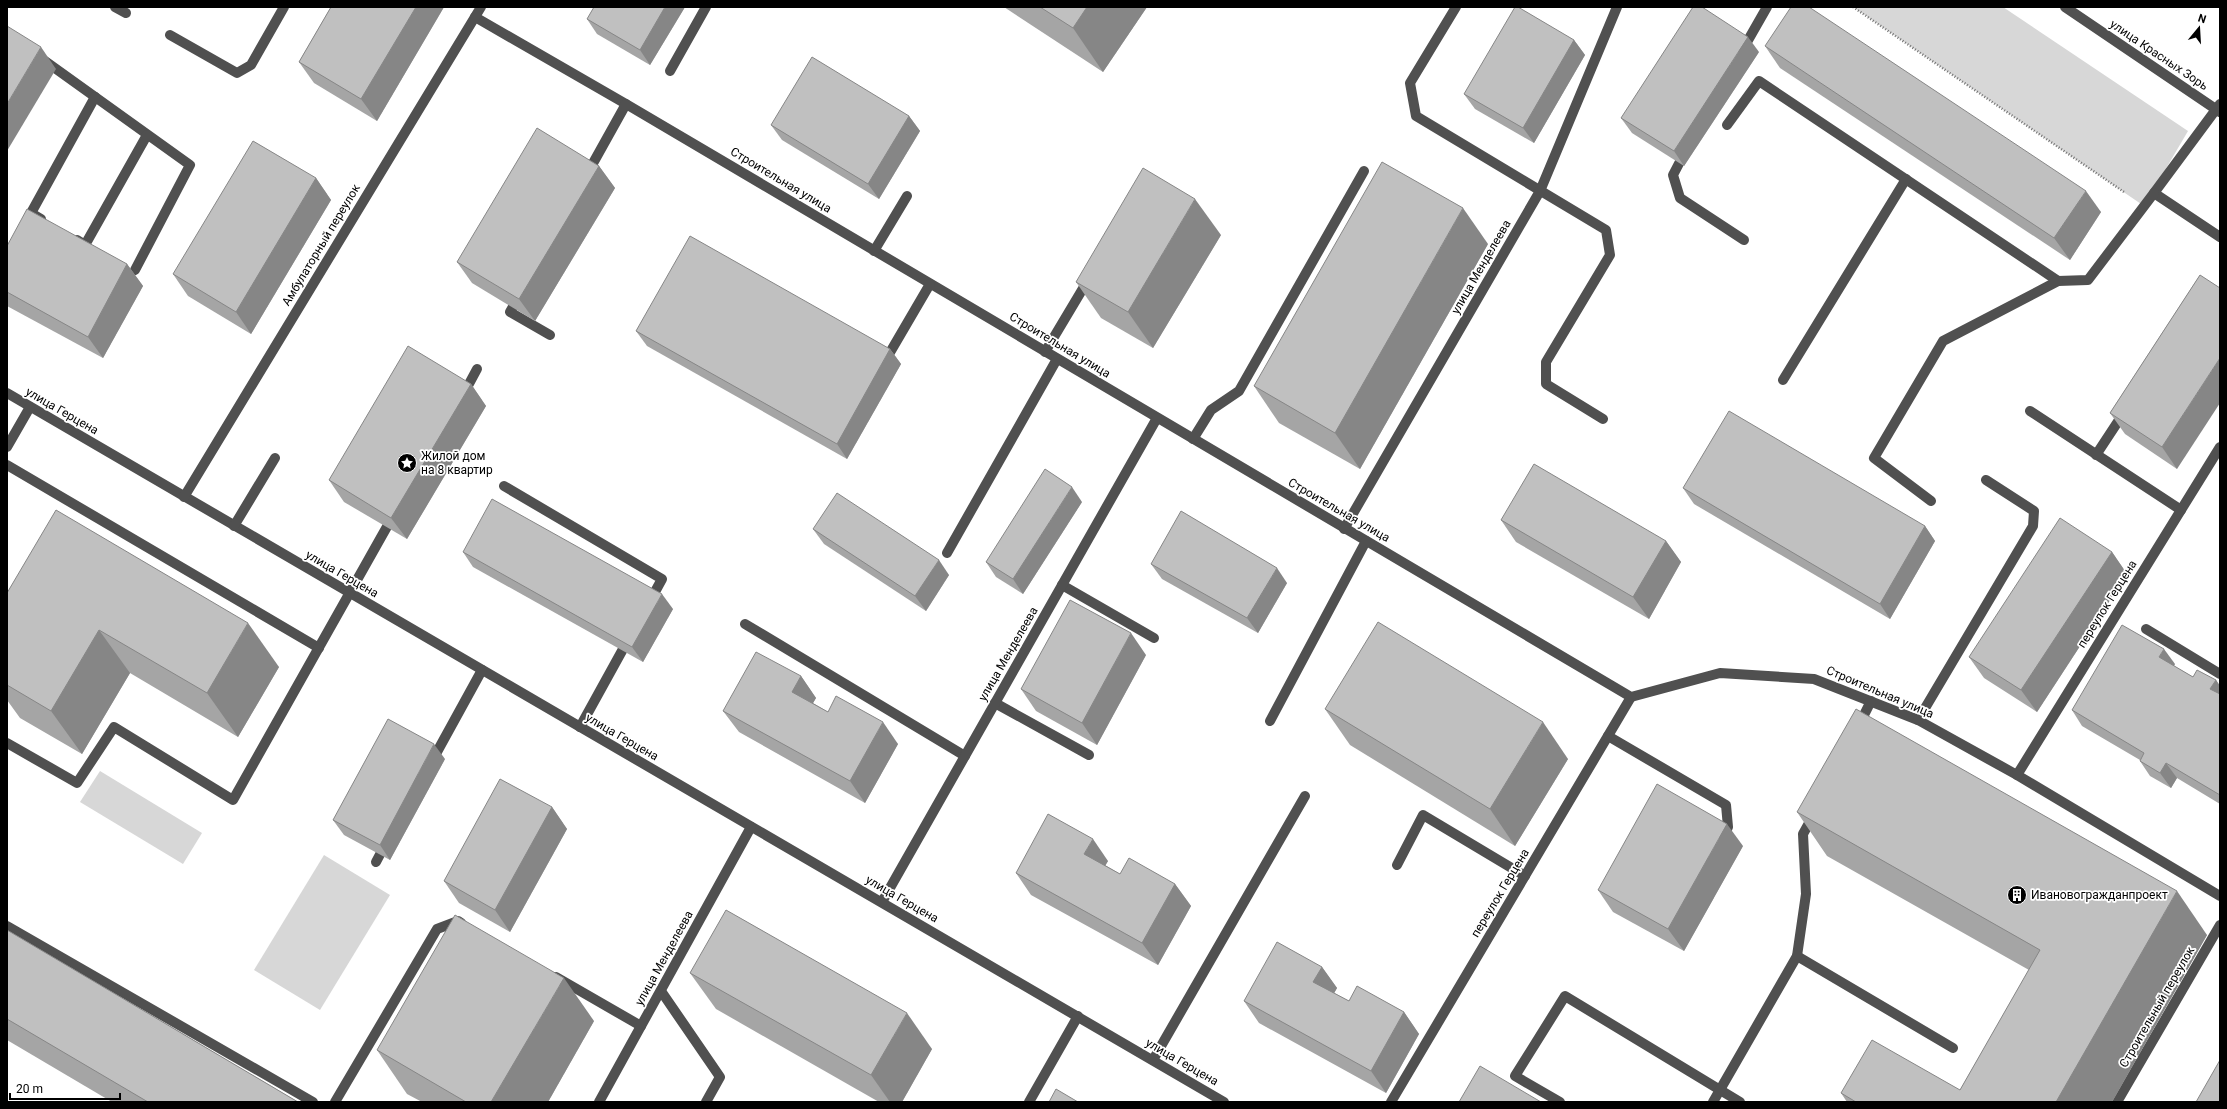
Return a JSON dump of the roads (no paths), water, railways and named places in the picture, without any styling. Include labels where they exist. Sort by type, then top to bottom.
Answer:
[{"type":"street","points":[[115,7],[126,13]]},
{"type":"street","points":[[170,35],[237,73],[251,65],[284,7]]},
{"type":"street","name":"Амбулаторный переулок","points":[[184,497],[481,7]]},
{"type":"street","points":[[670,71],[706,7]]},
{"type":"street","points":[[1456,7],[1410,83],[1416,116],[1606,230],[1610,255],[1546,362],[1546,384],[1603,419]]},
{"type":"street","name":"улица Менделеева","points":[[1344,529],[1540,191],[1617,7]]},
{"type":"street","points":[[1737,61],[1767,7]]},
{"type":"street","name":"улица Красных Зорь","points":[[2064,7],[2219,109]]},
{"type":"street","name":"Строительная улица","points":[[475,17],[626,104],[1631,697],[1720,673],[1814,679],[1918,720],[2017,775],[2220,896]]},
{"type":"street","points":[[38,55],[190,165],[135,270]]},
{"type":"street","points":[[1727,125],[1759,82],[2058,281]]},
{"type":"street","points":[[51,225],[31,213],[95,97]]},
{"type":"street","points":[[583,180],[626,104]]},
{"type":"street","points":[[1931,502],[1874,458],[1943,341],[2058,281],[2088,280],[2219,109]]},
{"type":"street","points":[[65,233],[85,244],[147,135]]},
{"type":"street","points":[[1691,141],[1672,175],[1680,198],[1744,240]]},
{"type":"street","points":[[1193,439],[1211,410],[1240,391],[1364,170]]},
{"type":"street","points":[[1783,380],[1906,179]]},
{"type":"street","points":[[2154,193],[2220,237]]},
{"type":"street","points":[[874,251],[907,196]]},
{"type":"street","points":[[1045,352],[1093,270]]},
{"type":"street","points":[[525,284],[510,312],[550,335]]},
{"type":"street","points":[[878,372],[930,284]]},
{"type":"street","points":[[947,553],[1057,359]]},
{"type":"street","points":[[458,403],[477,369]]},
{"type":"street","name":"улица Герцена","points":[[7,393],[1224,1102]]},
{"type":"street","points":[[7,447],[30,407]]},
{"type":"street","points":[[2030,411],[2181,510]]},
{"type":"street","name":"улица Менделеева","points":[[882,902],[1157,418]]},
{"type":"street","points":[[2096,454],[2118,420]]},
{"type":"street","name":"переулок Герцена","points":[[2017,775],[2220,447]]},
{"type":"street","points":[[234,526],[275,458]]},
{"type":"street","points":[[7,465],[319,648]]},
{"type":"street","points":[[1918,720],[2033,526],[2034,511],[1986,480]]},
{"type":"street","points":[[504,486],[662,579],[643,612]]},
{"type":"street","points":[[7,743],[77,783],[114,727],[232,800],[400,505]]},
{"type":"street","points":[[1270,721],[1366,541]]},
{"type":"street","points":[[1062,585],[1154,638]]},
{"type":"street","points":[[745,624],[965,756]]},
{"type":"street","points":[[2146,629],[2220,674]]},
{"type":"street","points":[[580,727],[632,633]]},
{"type":"street","points":[[426,773],[482,670]]},
{"type":"street","name":"переулок Герцена","points":[[1391,1102],[1631,697]]},
{"type":"street","points":[[1853,736],[1871,701]]},
{"type":"street","points":[[995,703],[1089,755]]},
{"type":"street","points":[[1608,736],[1726,805],[1728,827],[1718,849]]},
{"type":"street","points":[[1154,1060],[1306,796]]},
{"type":"street","points":[[1713,1102],[1797,956],[1806,894],[1803,834],[1817,806]]},
{"type":"street","points":[[1398,865],[1423,815],[1525,876]]},
{"type":"street","name":"улица Менделеева","points":[[599,1102],[752,827]]},
{"type":"street","points":[[376,862],[391,834]]},
{"type":"street","points":[[336,1102],[437,929],[458,921],[472,929]]},
{"type":"street","name":"Строительный переулок","points":[[2117,1102],[2220,925]]},
{"type":"street","points":[[7,926],[313,1102]]},
{"type":"street","points":[[1797,956],[1952,1048]]},
{"type":"street","points":[[547,972],[642,1026]]},
{"type":"street","points":[[661,991],[720,1077],[706,1102]]},
{"type":"street","points":[[1560,1102],[1515,1076],[1565,996],[1740,1102]]},
{"type":"street","points":[[1029,1102],[1078,1016]]},
{"type":"place","name":"Жилой дом на 8 квартир","points":[[407,463]]},
{"type":"place","name":"Ивановогражданпроект","points":[[2017,895]]}]
